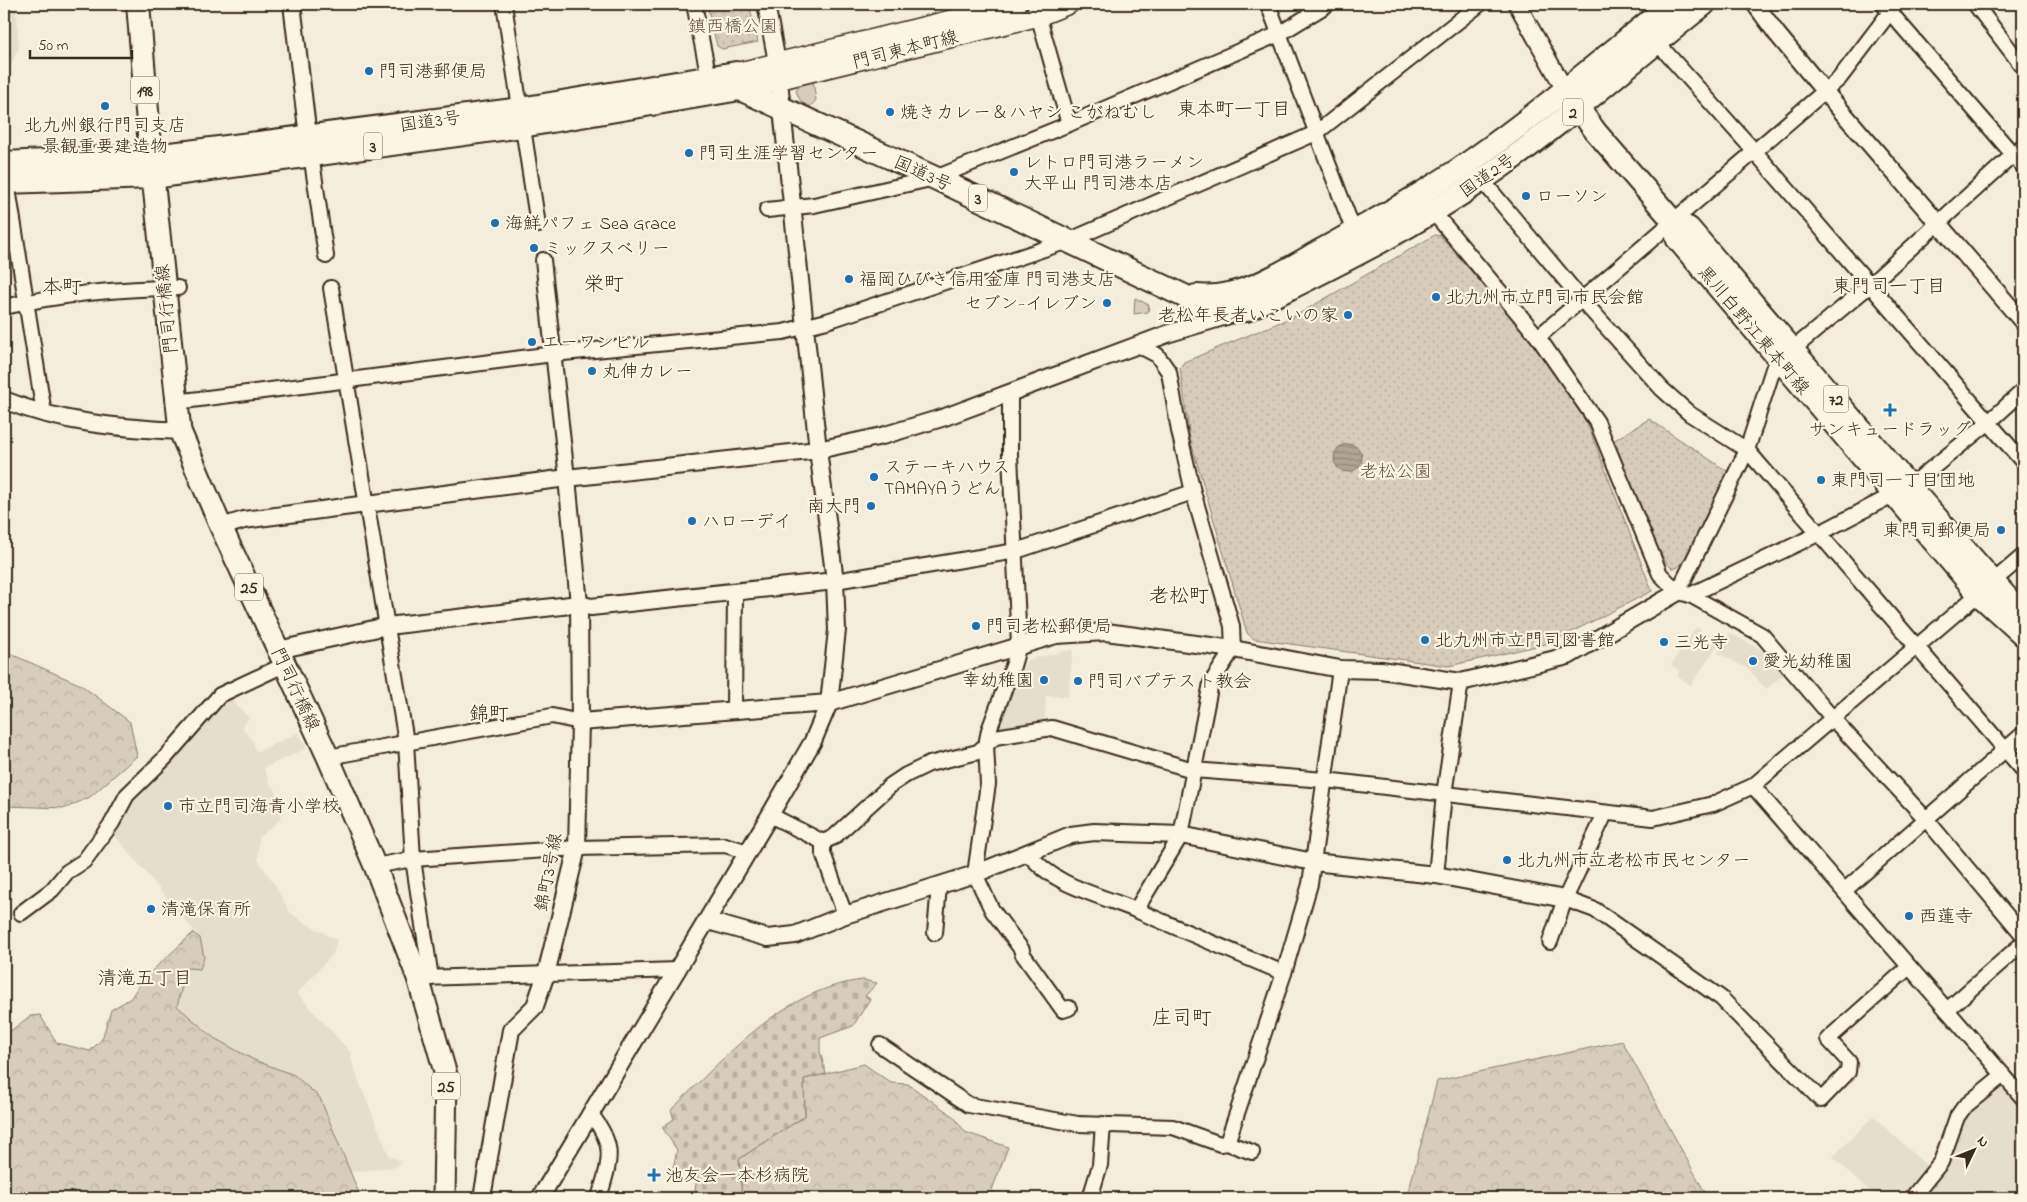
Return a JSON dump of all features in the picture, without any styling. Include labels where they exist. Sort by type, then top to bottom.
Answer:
[{"type":"highway","name":"198","points":[[138,4],[152,166]]},
{"type":"highway","name":"国道2号","points":[[1242,301],[1362,251],[1434,211],[1482,180],[1577,109],[1649,34],[1670,4]]},
{"type":"highway","name":"国道2号","points":[[1242,301],[1288,268],[1412,199],[1475,158],[1565,90],[1649,34],[1704,4]]},
{"type":"highway","name":"国道3号","points":[[521,117],[709,78],[743,83],[783,110],[936,178],[1068,241],[1171,289],[1212,308],[1233,312],[1242,301],[1204,297],[1171,289]]},
{"type":"highway","name":"国道3号","points":[[4,173],[152,166],[521,117],[743,83]]},
{"type":"main road","name":"門司東本町線","points":[[743,83],[778,71],[1016,4]]},
{"type":"main road","name":"門司東本町線","points":[[778,71],[1069,4]]},
{"type":"main road","name":"黒川白野江東本町線","points":[[1565,90],[1577,109],[1673,221],[1677,239],[1787,355],[1986,588],[2023,635]]},
{"type":"main road","name":"門司行橋線","points":[[152,166],[171,288],[176,402],[180,431],[221,527],[328,757],[374,866],[425,978],[446,1074],[444,1198]]},
{"type":"main road","name":"黒川白野江東本町線","points":[[1986,588],[2023,615]]},
{"type":"street","points":[[292,4],[309,145],[326,256]]},
{"type":"street","points":[[504,4],[538,225]]},
{"type":"street","points":[[694,4],[709,78]]},
{"type":"street","points":[[540,1198],[770,815],[813,741],[829,702],[837,630],[835,580],[818,450],[783,110],[766,4]]},
{"type":"street","points":[[1268,4],[1354,232]]},
{"type":"street","points":[[767,210],[824,203],[936,178],[1069,124],[1279,34],[1328,4]]},
{"type":"street","points":[[176,402],[553,354],[783,332],[805,327],[1068,241],[1316,133],[1480,4]]},
{"type":"street","points":[[1517,4],[1565,90]]},
{"type":"street","points":[[1755,4],[1825,92],[2023,322]]},
{"type":"street","points":[[1975,4],[2023,67]]},
{"type":"street","points":[[1538,337],[1673,221],[1756,153],[1839,79],[1890,6],[2018,151],[2023,166]]},
{"type":"street","points":[[1037,10],[1069,124]]},
{"type":"street","points":[[1649,34],[1756,153],[2023,462]]},
{"type":"street","points":[[1684,594],[1747,450],[1772,370],[1787,355],[1870,285],[2018,151]]},
{"type":"street","points":[[4,173],[44,413]]},
{"type":"street","points":[[1482,180],[1582,300],[1662,390],[1690,414],[1747,450],[2023,770]]},
{"type":"street","points":[[1434,211],[1433,194],[1435,184]]},
{"type":"street","points":[[1412,199],[1434,211],[1538,337],[1597,422],[1660,574],[1684,594],[1762,635],[1834,720],[1926,819],[2023,935]]},
{"type":"street","points":[[543,260],[567,478]]},
{"type":"street","points":[[4,307],[27,302],[171,288]]},
{"type":"street","points":[[331,288],[406,742],[413,859],[425,978],[678,970]]},
{"type":"street","points":[[221,527],[244,520],[567,478],[818,450],[882,436],[945,417],[1138,345],[1242,301]]},
{"type":"street","points":[[1170,332],[1212,308]]},
{"type":"street","points":[[1136,910],[1181,835],[1212,683],[1233,649],[1232,626],[1193,492],[1168,372],[1157,355],[1138,345]]},
{"type":"street","points":[[328,757],[552,716],[580,722],[829,702],[1056,635],[1106,632],[1233,649],[1340,669],[1381,670],[1461,682],[1568,656],[1684,594],[1820,533],[1902,490],[1989,422],[2023,390]]},
{"type":"street","points":[[1010,393],[1010,455],[1019,645],[1005,689],[990,723],[986,745],[988,784],[975,874],[992,910],[1022,950],[1022,953],[1063,1010],[1069,1008]]},
{"type":"street","points":[[4,400],[74,421],[119,427],[180,431]]},
{"type":"street","name":"錦町3号線","points":[[482,1198],[511,1030],[535,1006],[546,974],[577,848],[580,604],[567,478]]},
{"type":"street","points":[[21,913],[52,890],[67,872],[84,861],[112,823],[127,795],[165,758],[220,695],[281,657],[387,626],[580,604],[591,608],[735,592],[835,580],[1016,551],[1193,492]]},
{"type":"street","points":[[823,842],[834,837],[891,785],[906,775],[929,764],[978,752],[996,737],[1052,728],[1193,770],[1325,780],[1604,814],[1653,818],[1713,804],[1753,786],[1834,720],[2023,556]]},
{"type":"street","points":[[734,709],[735,592]]},
{"type":"street","points":[[1227,1143],[1284,973],[1310,884],[1340,669]]},
{"type":"street","points":[[1436,875],[1444,794],[1461,682]]},
{"type":"street","points":[[1845,890],[2023,734]]},
{"type":"street","points":[[1753,786],[1845,890],[1908,967],[2023,1098]]},
{"type":"street","points":[[1550,942],[1565,899],[1604,814]]},
{"type":"street","points":[[770,815],[823,842]]},
{"type":"street","points":[[708,921],[768,938],[795,935],[845,915],[975,874],[1071,835],[1094,832],[1181,835],[1313,862],[1436,875],[1565,899],[1595,910],[1721,998],[1821,1100],[1848,1072],[1849,1062],[1828,1039],[1908,967]]},
{"type":"street","points":[[823,842],[823,853],[845,915]]},
{"type":"street","points":[[374,866],[413,859],[577,848],[725,845],[748,852]]},
{"type":"street","points":[[1028,853],[1048,872],[1071,886],[1136,910],[1284,973]]},
{"type":"street","points":[[935,933],[939,885]]},
{"type":"street","points":[[1947,1010],[2023,943]]},
{"type":"street","points":[[880,1045],[969,1106],[1078,1124],[1173,1127],[1220,1144],[1227,1143],[1252,1152]]},
{"type":"street","points":[[1912,1198],[1941,1162],[1957,1118],[1964,1107],[2004,1075]]},
{"type":"street","points":[[590,1113],[606,1134],[609,1161],[599,1198]]},
{"type":"street","points":[[1090,1198],[1100,1165],[1103,1124]]},
{"type":"shaded area","points":[[4,4],[16,4],[19,47],[10,66],[4,67]]},
{"type":"shaded area","points":[[1348,444],[1358,448],[1362,458],[1358,468],[1348,472],[1338,468],[1334,458],[1338,448]]},
{"type":"shaded area","name":"愛光幼稚園","points":[[1696,627],[1719,643],[1691,685],[1677,676],[1680,671],[1671,665]]},
{"type":"shaded area","name":"愛光幼稚園","points":[[1730,633],[1764,651],[1784,674],[1766,689],[1748,669],[1718,653]]},
{"type":"shaded area","name":"幸幼稚園","points":[[1073,649],[1068,697],[1046,696],[1044,727],[1002,731],[999,727],[1027,660]]},
{"type":"shaded area","points":[[228,696],[249,718],[242,727],[253,741],[256,752],[298,733],[307,748],[264,768],[269,782],[276,791],[281,819],[259,837],[258,860],[275,885],[289,911],[300,920],[337,940],[333,954],[297,993],[350,1052],[354,1069],[390,1158],[393,1157],[401,1162],[396,1167],[351,1172],[320,1098],[294,1075],[254,1060],[214,1038],[177,1006],[187,968],[200,968],[200,938],[112,832],[126,803]]},
{"type":"shaded area","points":[[1999,1084],[2023,1113],[2023,1198],[1919,1198],[1912,1188],[1902,1198],[1877,1198],[1833,1157],[1873,1116],[1930,1169],[1924,1192],[1959,1121]]},
{"type":"green space","name":"鎮西橋公園","points":[[707,4],[749,4],[758,42],[722,49],[717,46]]},
{"type":"green space","points":[[813,81],[816,100],[810,107],[801,102],[796,91],[802,84]]},
{"type":"green space","name":"老松公園","points":[[1435,235],[1441,236],[1535,346],[1572,397],[1589,428],[1652,591],[1550,643],[1449,666],[1254,639],[1247,633],[1190,439],[1180,368],[1184,362],[1295,316]]},
{"type":"green space","points":[[1135,298],[1149,305],[1148,312],[1134,314]]},
{"type":"green space","points":[[1649,419],[1730,473],[1688,557],[1677,568],[1672,568],[1667,564],[1654,542],[1613,441]]},
{"type":"green space","points":[[4,651],[81,685],[130,722],[137,756],[90,797],[66,808],[4,806]]},
{"type":"green space","points":[[193,933],[200,938],[204,957],[200,969],[187,968],[177,1006],[214,1038],[254,1060],[294,1075],[320,1098],[361,1198],[4,1198],[4,1036],[30,1016],[40,1015],[57,1043],[90,1051],[102,1039],[111,1010],[131,998],[142,980]]},
{"type":"green space","points":[[863,980],[877,983],[865,996],[870,999],[853,1026],[820,1038],[820,1051],[826,1074],[804,1079],[805,1116],[739,1159],[742,1198],[694,1198],[697,1177],[673,1168],[677,1150],[662,1127],[674,1119],[671,1110],[734,1048],[781,1011],[806,997],[834,986]]},
{"type":"green space","points":[[1622,1041],[1708,1198],[1407,1198],[1437,1081]]},
{"type":"green space","points":[[864,1064],[891,1083],[908,1084],[954,1117],[965,1132],[1008,1147],[992,1190],[999,1198],[742,1198],[739,1159],[805,1116],[804,1079]]},
{"type":"place","name":"門司港郵便局","points":[[369,71]]},
{"type":"place","name":"北九州銀行門司支店 景観重要建造物","points":[[105,106]]},
{"type":"place","name":"焼きカレー＆ハヤシ こがねむし","points":[[890,112]]},
{"type":"place","name":"門司生涯学習センター","points":[[689,153]]},
{"type":"place","name":"レトロ門司港ラーメン 大平山 門司港本店","points":[[1014,172]]},
{"type":"place","name":"ローソン","points":[[1526,196]]},
{"type":"place","name":"海鮮パフェ Sea Grace","points":[[495,223]]},
{"type":"place","name":"ミックスベリー","points":[[534,248]]},
{"type":"place","name":"福岡ひびき信用金庫 門司港支店","points":[[849,279]]},
{"type":"place","name":"北九州市立門司市民会館","points":[[1436,297]]},
{"type":"place","name":"セブン-イレブン","points":[[1107,303]]},
{"type":"place","name":"老松年長者いこいの家","points":[[1348,315]]},
{"type":"place","name":"エーワンビル","points":[[532,342]]},
{"type":"place","name":"丸伸カレー","points":[[592,371]]},
{"type":"place","name":"サンキュードラッグ","points":[[1890,410]]},
{"type":"place","name":"ステーキハウス TAMAYAうどん","points":[[874,477]]},
{"type":"place","name":"東門司一丁目団地","points":[[1821,480]]},
{"type":"place","name":"南大門","points":[[871,506]]},
{"type":"place","name":"ハローデイ","points":[[692,521]]},
{"type":"place","name":"東門司郵便局","points":[[2001,530]]},
{"type":"place","name":"門司老松郵便局","points":[[976,626]]},
{"type":"place","name":"北九州市立門司図書館","points":[[1425,640]]},
{"type":"place","name":"三光寺","points":[[1664,642]]},
{"type":"place","name":"愛光幼稚園","points":[[1753,661]]},
{"type":"place","name":"幸幼稚園","points":[[1044,680]]},
{"type":"place","name":"門司バプテスト教会","points":[[1078,681]]},
{"type":"place","name":"市立門司海青小学校","points":[[168,806]]},
{"type":"place","name":"北九州市立老松市民センター","points":[[1507,860]]},
{"type":"place","name":"清滝保育所","points":[[151,909]]},
{"type":"place","name":"西蓮寺","points":[[1909,916]]},
{"type":"place","name":"池友会一本杉病院","points":[[654,1175]]},
{"type":"district","name":"東本町一丁目","points":[[1234,108]]},
{"type":"district","name":"栄町","points":[[604,283]]},
{"type":"district","name":"東門司一丁目","points":[[1889,285]]},
{"type":"district","name":"本町","points":[[62,286]]},
{"type":"district","name":"老松町","points":[[1179,595]]},
{"type":"district","name":"錦町","points":[[489,713]]},
{"type":"district","name":"清滝五丁目","points":[[145,977]]},
{"type":"district","name":"庄司町","points":[[1182,1017]]}]
